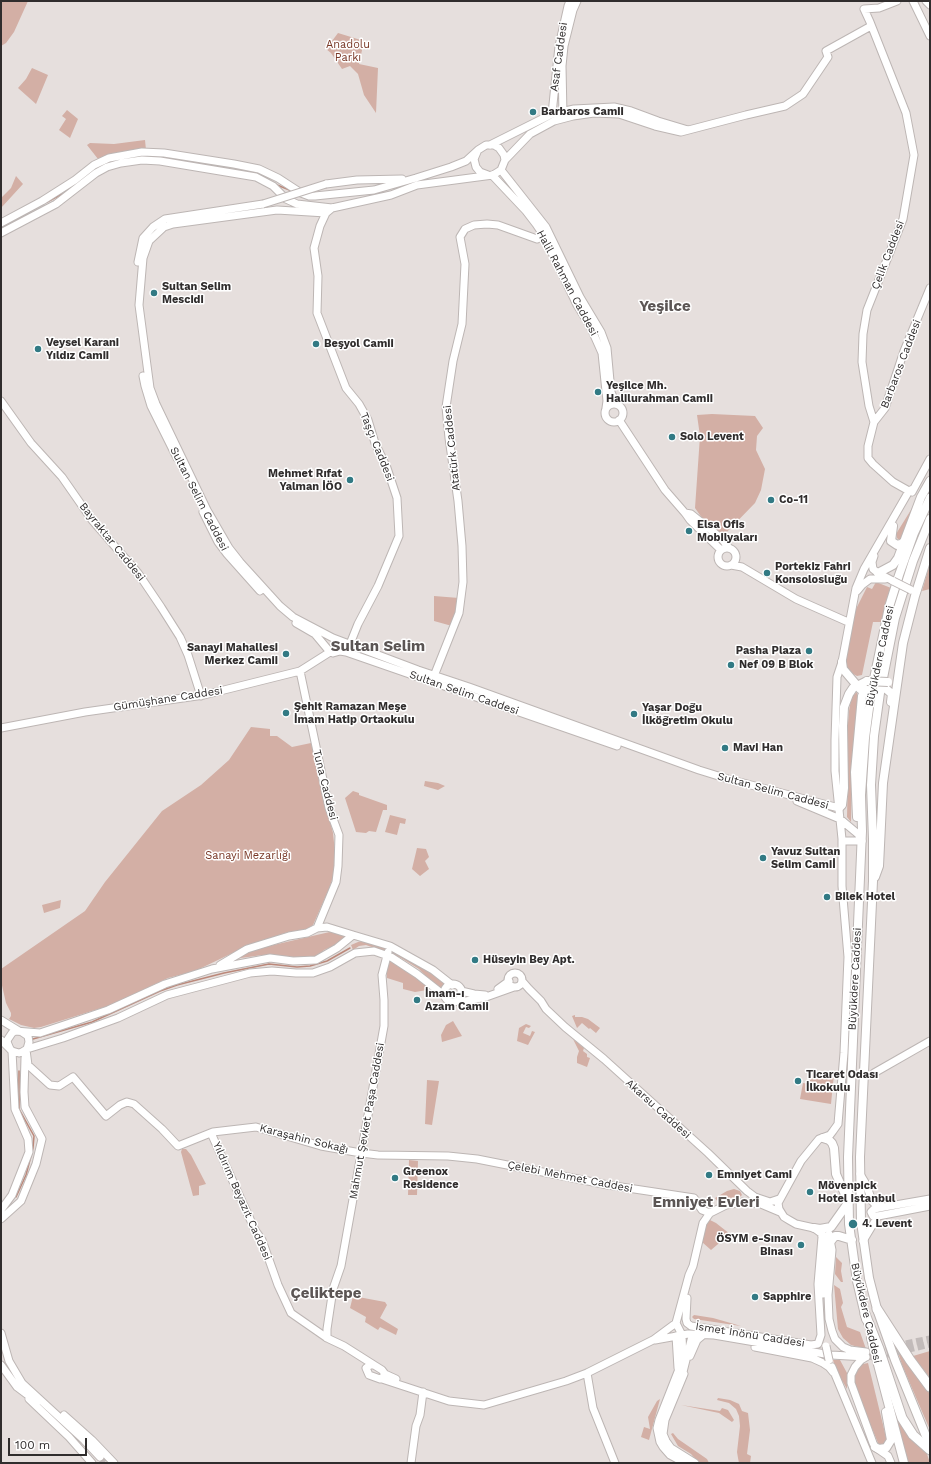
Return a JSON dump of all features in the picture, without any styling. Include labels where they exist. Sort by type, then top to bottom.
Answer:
[{"type":"highway","points":[[877,1309],[910,1360],[930,1387]]},
{"type":"highway","points":[[865,1314],[879,1349],[902,1418],[913,1435],[930,1450]]},
{"type":"main road","points":[[878,573],[893,565],[898,558],[921,497],[930,481]]},
{"type":"main road","name":"Büyükdere Caddesi","points":[[904,1463],[857,1281],[848,1203],[848,1128],[862,841],[861,795],[867,719],[875,670],[896,583],[914,533],[930,498]]},
{"type":"main road","name":"Büyükdere Caddesi","points":[[930,519],[913,561],[895,618],[874,736],[871,785],[873,881],[860,1146],[863,1241],[869,1278],[877,1309],[895,1360],[930,1446]]},
{"type":"main road","points":[[893,526],[891,541],[898,545],[905,541]]},
{"type":"main road","points":[[873,881],[879,866],[883,783],[899,664],[913,593],[930,548]]},
{"type":"main road","points":[[842,662],[843,669],[857,686],[862,696]]},
{"type":"main road","points":[[887,685],[893,678],[899,664]]},
{"type":"main road","points":[[851,679],[869,684],[887,685]]},
{"type":"main road","points":[[862,831],[858,820],[855,772],[862,696],[865,688],[869,684]]},
{"type":"main road","points":[[839,808],[842,805],[844,788],[844,708],[853,688],[869,684]]},
{"type":"main road","points":[[887,685],[892,694],[892,719]]},
{"type":"main road","points":[[818,1230],[831,1227],[848,1203],[836,1174],[834,1148],[832,1143],[829,1140],[821,1139]]},
{"type":"main road","points":[[829,1239],[835,1236],[842,1236],[852,1240]]},
{"type":"main road","points":[[875,1447],[880,1449],[886,1448],[891,1440],[886,1414],[887,1398]]},
{"type":"street","name":"Asaf Caddesi","points":[[552,114],[570,1]]},
{"type":"street","name":"Asaf Caddesi","points":[[563,116],[562,46],[577,1]]},
{"type":"street","points":[[1,233],[56,204],[85,181],[107,167],[120,163],[142,160],[160,161],[256,177],[273,186],[286,199],[297,204],[329,211],[391,195],[417,185],[490,175],[501,170],[505,160],[530,134],[574,109],[614,107],[631,111],[688,130],[785,106],[803,94],[827,54],[871,24],[879,8],[897,1]]},
{"type":"street","points":[[912,1],[930,36]]},
{"type":"street","points":[[926,1],[930,5]]},
{"type":"street","name":"Çelik Caddesi","points":[[874,422],[869,406],[862,362],[864,328],[867,310],[903,219],[914,155],[906,113],[864,9],[879,8]]},
{"type":"street","points":[[923,24],[930,28]]},
{"type":"street","points":[[1,223],[42,201],[75,180],[94,165],[109,158],[142,152],[154,152],[234,164],[260,169],[278,178],[301,193],[309,196],[315,196],[374,190],[452,168],[466,161],[482,147],[490,145],[552,114],[563,116]]},
{"type":"street","points":[[490,145],[494,145],[501,150],[505,160]]},
{"type":"street","points":[[477,152],[474,159],[476,167],[480,172],[490,175]]},
{"type":"street","points":[[182,156],[186,166]]},
{"type":"street","points":[[232,173],[234,164]]},
{"type":"street","name":"Halil Rahman Caddesi","points":[[501,170],[546,227],[580,297],[602,332],[607,348],[611,392],[616,404]]},
{"type":"street","name":"Halil Rahman Caddesi","points":[[490,175],[526,211],[544,236],[577,306],[590,326],[602,353],[607,402],[606,408]]},
{"type":"street","name":"Sultan Selim Caddesi","points":[[416,178],[357,180],[326,184],[263,204],[165,219],[153,227],[143,238],[137,269],[137,305],[145,369],[154,405],[205,511],[238,564],[292,618],[315,634],[333,653],[340,651],[424,676],[520,709]]},
{"type":"street","name":"Sultan Selim Caddesi","points":[[137,305],[145,250],[149,241],[155,234],[164,228],[173,224],[259,212],[291,210],[312,212],[329,211]]},
{"type":"street","name":"Taşçı Caddesi","points":[[329,211],[320,226],[314,248],[318,276],[318,314],[346,388],[359,404],[368,420],[375,443],[387,468],[398,498],[399,536],[378,586],[358,624],[340,651]]},
{"type":"street","points":[[312,212],[320,226]]},
{"type":"street","name":"Atatürk Caddesi","points":[[434,676],[460,613],[463,582],[462,546],[458,501],[446,408],[453,361],[462,324],[465,264],[460,237],[465,229],[474,225],[487,224],[498,225],[537,239],[544,236]]},
{"type":"street","name":"Barbaros Caddesi","points":[[911,490],[893,482],[873,464],[868,458],[868,446],[874,422],[885,408],[904,351],[930,288]]},
{"type":"street","name":"Bayraktar Caddesi","points":[[1,401],[31,443],[62,477],[92,520],[138,573],[180,637],[188,655],[201,696]]},
{"type":"street","points":[[610,404],[616,404],[622,409],[623,415],[619,420],[612,422],[608,420],[605,413],[606,408],[610,404]]},
{"type":"street","points":[[619,420],[665,490],[690,520],[721,550]]},
{"type":"street","points":[[856,594],[856,588],[864,569],[930,459]]},
{"type":"street","points":[[911,490],[893,526],[872,562],[873,569],[878,573],[913,593]]},
{"type":"street","points":[[685,513],[692,514],[734,551],[736,556],[735,562],[731,565]]},
{"type":"street","points":[[729,548],[723,548],[721,550],[718,558],[720,563],[725,566],[731,565],[742,567],[796,599],[848,622]]},
{"type":"street","points":[[780,1212],[778,1207],[779,1200],[801,1161],[821,1139],[833,1131],[838,1124],[844,1053],[848,957],[842,886],[842,841],[835,771],[837,677],[842,662],[848,622],[856,594],[865,579],[878,573]]},
{"type":"street","points":[[856,594],[862,585],[870,579],[882,578],[893,581]]},
{"type":"street","name":"Sultan Selim Caddesi","points":[[292,618],[333,638],[424,676],[434,676],[586,733],[716,778],[839,808]]},
{"type":"street","points":[[328,649],[329,640],[333,638]]},
{"type":"street","name":"Gümüşhane Caddesi","points":[[1,728],[85,712],[201,696],[300,671],[328,649]]},
{"type":"street","name":"Tuna Caddesi","points":[[300,671],[328,808],[339,835],[336,882],[317,928]]},
{"type":"street","name":"Sultan Selim Caddesi","points":[[759,789],[840,819],[858,834],[862,841]]},
{"type":"street","points":[[842,841],[862,841]]},
{"type":"street","points":[[212,969],[247,949],[317,928],[327,927],[390,946],[433,970],[452,985],[458,987],[461,991],[483,995],[504,986],[520,985],[522,980],[521,976],[516,974],[511,975],[513,985]]},
{"type":"street","points":[[1,1210],[12,1195],[29,1152],[28,1139],[15,1109],[11,1050],[7,1042],[12,1033],[21,1031],[40,1033],[108,1010],[165,984],[212,969],[270,958],[293,961],[316,960],[337,948],[353,935]]},
{"type":"street","name":"Mahmut Şevket Paşa Caddesi","points":[[327,1338],[333,1289],[341,1266],[384,1026],[382,975],[390,946]]},
{"type":"street","points":[[1,1040],[11,1050],[19,1053],[118,1018],[167,995],[250,973],[272,971],[313,973],[330,967],[355,953],[374,951],[397,960],[450,1001],[466,1001],[486,997],[513,985]]},
{"type":"street","name":"Akarsu Caddesi","points":[[522,980],[565,1027],[599,1054],[747,1191],[755,1197],[770,1202],[779,1200]]},
{"type":"street","points":[[445,996],[446,989],[452,985]]},
{"type":"street","name":"Akarsu Caddesi","points":[[513,985],[543,1004]]},
{"type":"street","points":[[457,1001],[461,996],[461,991]]},
{"type":"street","points":[[1,1020],[21,1031],[29,1039],[29,1046],[26,1050],[24,1092],[25,1107],[42,1139],[36,1164],[20,1201],[1,1219]]},
{"type":"street","points":[[874,1073],[928,1042]]},
{"type":"street","name":"Karaşahin Sokağı","points":[[26,1050],[28,1065],[50,1085],[59,1086],[74,1077],[106,1116],[120,1105],[127,1102],[134,1104],[162,1129],[178,1146],[211,1133],[256,1127],[322,1146],[361,1153],[378,1155],[422,1155]]},
{"type":"street","name":"Yıldırım Beyazıt Caddesi","points":[[211,1133],[255,1230],[262,1240],[278,1285],[292,1313]]},
{"type":"street","name":"Çelebi Mehmet Caddesi","points":[[422,1155],[477,1159],[608,1185],[694,1198],[702,1210],[710,1213]]},
{"type":"street","points":[[860,1174],[866,1184],[872,1201],[876,1205],[884,1207]]},
{"type":"street","points":[[743,1202],[746,1198],[747,1191]]},
{"type":"street","points":[[12,1195],[15,1200],[20,1201]]},
{"type":"street","points":[[676,1323],[693,1266],[703,1223],[710,1213],[726,1205],[743,1202],[761,1204],[780,1212],[788,1220],[796,1224],[818,1230],[829,1239],[832,1250],[828,1295],[829,1319],[832,1331],[837,1342],[850,1350],[866,1355],[855,1366],[851,1374],[851,1383],[875,1447],[888,1456],[891,1463]]},
{"type":"street","points":[[927,1204],[878,1216],[873,1216],[871,1212],[872,1210],[884,1207],[927,1204]]},
{"type":"street","points":[[863,1241],[878,1216]]},
{"type":"street","points":[[831,1227],[822,1297],[826,1346],[833,1372],[872,1463]]},
{"type":"street","name":"İsmet İnönü Caddesi","points":[[693,1266],[685,1313],[687,1323],[691,1326],[811,1345],[815,1344],[819,1342],[821,1335],[818,1290],[822,1237],[818,1230]]},
{"type":"street","name":"İsmet İnönü Caddesi","points":[[292,1313],[327,1338],[344,1346],[382,1370],[383,1376]]},
{"type":"street","name":"İsmet İnönü Caddesi","points":[[338,1344],[342,1349],[358,1358],[369,1374],[383,1376],[400,1385],[404,1385],[454,1402],[484,1405],[566,1381],[587,1373],[653,1340],[676,1323],[681,1334]]},
{"type":"street","points":[[1,1333],[9,1361],[22,1383],[84,1440],[97,1461]]},
{"type":"street","points":[[681,1334],[678,1364],[680,1376],[658,1420],[657,1428],[662,1448],[670,1455],[684,1463]]},
{"type":"street","name":"İsmet İnönü Caddesi","points":[[653,1340],[681,1334],[703,1334],[830,1358],[866,1355]]},
{"type":"street","points":[[695,1463],[671,1448],[663,1434],[665,1420],[693,1337],[703,1334],[713,1339],[812,1358],[823,1362],[833,1372]]},
{"type":"street","points":[[830,1358],[834,1352],[837,1342]]},
{"type":"street","points":[[366,1368],[370,1364],[374,1365]]},
{"type":"street","points":[[1,1365],[24,1393],[45,1408],[97,1461]]},
{"type":"street","points":[[587,1373],[593,1408],[615,1463]]},
{"type":"street","points":[[412,1461],[416,1426],[420,1415],[423,1392]]},
{"type":"street","points":[[39,1398],[54,1406],[92,1440],[112,1461]]},
{"type":"street","points":[[97,1461],[104,1459],[112,1461]]},
{"type":"green space","points":[[1,1],[28,1],[14,32],[6,43],[1,46]]},
{"type":"green space","name":"Anadolu Parkı","points":[[338,33],[364,41],[359,64],[378,68],[376,113],[364,95],[358,74],[350,66],[342,69],[331,53],[326,49]]},
{"type":"green space","points":[[32,68],[48,75],[36,104],[18,88],[26,79]]},
{"type":"green space","points":[[67,110],[78,119],[70,138],[59,130],[66,119],[62,116]]},
{"type":"green space","points":[[145,140],[146,150],[115,153],[98,159],[87,145],[90,143],[114,144]]},
{"type":"green space","points":[[16,176],[23,184],[1,208],[1,198],[11,188]]},
{"type":"green space","points":[[712,414],[755,416],[763,428],[757,436],[756,450],[765,469],[761,490],[755,503],[722,537],[702,518],[695,508],[700,436],[697,415]]},
{"type":"green space","points":[[914,505],[902,540],[899,540],[896,534]]},
{"type":"green space","points":[[930,563],[930,589],[922,591]]},
{"type":"green space","points":[[876,582],[891,588],[881,622],[873,622],[862,675],[857,676],[849,672],[845,663],[854,613],[867,587],[872,589]]},
{"type":"green space","points":[[434,596],[459,598],[458,612],[452,626],[434,621]]},
{"type":"green space","points":[[857,692],[858,703],[852,765],[851,822],[847,817],[847,734],[851,699]]},
{"type":"green space","name":"Sanayi Mezarlığı","points":[[251,727],[270,729],[270,736],[277,736],[292,747],[311,743],[333,833],[335,852],[335,871],[329,889],[313,925],[307,929],[285,933],[243,948],[195,971],[168,978],[111,1005],[41,1027],[34,1028],[21,1025],[9,1019],[11,1013],[6,1003],[1,981],[1,969],[85,911],[105,882],[162,811],[201,785],[229,760]]},
{"type":"green space","points":[[425,781],[438,783],[445,786],[438,790],[424,786]]},
{"type":"green space","points":[[353,791],[359,793],[359,795],[387,805],[387,810],[383,810],[376,832],[356,832],[345,798]]},
{"type":"green space","points":[[390,815],[406,819],[405,824],[400,823],[397,835],[385,832]]},
{"type":"green space","points":[[417,848],[426,849],[429,857],[425,861],[429,869],[420,876],[412,869]]},
{"type":"green space","points":[[61,900],[60,908],[44,913],[42,905]]},
{"type":"green space","points":[[334,931],[345,935],[342,942],[324,950],[319,955],[310,958],[262,955],[234,959],[256,949]]},
{"type":"green space","points":[[363,941],[386,949],[383,951],[366,945],[359,946],[353,950],[351,945]]},
{"type":"green space","points":[[392,950],[443,980],[444,985],[441,989],[433,984],[419,969],[391,954]]},
{"type":"green space","points":[[392,959],[425,982],[427,990],[415,992],[403,989],[403,983],[387,978],[387,967]]},
{"type":"green space","points":[[575,1015],[575,1017],[588,1019],[600,1028],[596,1033],[582,1023],[577,1028],[572,1016]]},
{"type":"green space","points":[[453,1021],[462,1036],[442,1042],[441,1035],[446,1025]]},
{"type":"green space","points":[[526,1024],[531,1026],[529,1028],[526,1027],[523,1033],[530,1036],[532,1031],[535,1032],[528,1045],[517,1041],[519,1028]]},
{"type":"green space","points":[[573,1039],[584,1048],[583,1051],[587,1054],[587,1057],[590,1058],[587,1067],[577,1063],[579,1051]]},
{"type":"green space","points":[[813,1070],[834,1074],[831,1104],[800,1099],[803,1083],[809,1084]]},
{"type":"green space","points":[[427,1080],[439,1081],[432,1125],[425,1124]]},
{"type":"green space","points":[[182,1149],[186,1149],[191,1155],[206,1184],[199,1186],[199,1195],[193,1196],[181,1152]]},
{"type":"green space","points":[[409,1160],[418,1161],[417,1195],[408,1195]]},
{"type":"green space","points":[[734,1189],[740,1191],[742,1195],[738,1199],[728,1199],[718,1202],[715,1198],[727,1191]]},
{"type":"green space","points":[[710,1220],[730,1234],[711,1250],[702,1242],[707,1222]]},
{"type":"green space","points":[[836,1257],[842,1263],[841,1271],[843,1282],[841,1282],[835,1274]]},
{"type":"green space","points":[[834,1285],[840,1289],[843,1303],[841,1307],[847,1327],[860,1332],[866,1349],[851,1345],[843,1338],[838,1329]]},
{"type":"green space","points":[[353,1296],[385,1302],[387,1305],[380,1318],[398,1329],[396,1335],[380,1327],[378,1330],[365,1322],[366,1317],[350,1308]]},
{"type":"green space","points":[[694,1315],[713,1318],[741,1326],[694,1319],[692,1317]]},
{"type":"green space","points":[[897,1349],[930,1394],[930,1430],[902,1365]]},
{"type":"green space","points":[[930,1351],[930,1378],[913,1356]]},
{"type":"green space","points":[[833,1360],[840,1360],[847,1373],[847,1389],[836,1370]]},
{"type":"green space","points":[[868,1363],[887,1441],[885,1445],[882,1446],[878,1443],[858,1395],[853,1378],[857,1368]]},
{"type":"green space","points":[[890,1394],[911,1438],[926,1451],[930,1463],[907,1463]]},
{"type":"green space","points":[[718,1398],[730,1400],[739,1404],[742,1411],[748,1413],[750,1430],[747,1454],[751,1456],[750,1463],[739,1463],[737,1452],[740,1426],[739,1416],[736,1409],[729,1403],[717,1400]]},
{"type":"green space","points":[[660,1399],[649,1440],[641,1437],[644,1427],[650,1429],[648,1417],[657,1401]]},
{"type":"green space","points":[[681,1405],[720,1411],[722,1408],[728,1410],[734,1420],[732,1422],[719,1413]]},
{"type":"green space","points":[[673,1433],[678,1439],[707,1459],[709,1463],[699,1463],[691,1454],[678,1446],[671,1434]]},
{"type":"waterway","points":[[47,202],[62,194],[86,177]]},
{"type":"waterway","points":[[277,185],[292,191]]},
{"type":"waterway","points":[[33,1039],[92,1022],[160,991],[177,985],[224,973],[269,964],[297,967],[310,966],[327,961],[350,948]]},
{"type":"waterway","points":[[16,1197],[26,1175],[33,1148],[34,1136],[19,1109],[19,1071]]},
{"type":"tunnel","points":[[875,1350],[930,1339]]},
{"type":"tunnel","points":[[866,1357],[888,1354],[930,1344]]},
{"type":"tunnel","points":[[100,1457],[106,1463]]},
{"type":"place","name":"Barbaros Camii","points":[[533,112]]},
{"type":"place","name":"Sultan Selim Mescidi","points":[[154,293]]},
{"type":"place","name":"Beşyol Camii","points":[[316,344]]},
{"type":"place","name":"Veysel Karani Yıldız Camii","points":[[38,349]]},
{"type":"place","name":"Yeşilce Mh. Halilurahman Camii","points":[[598,392]]},
{"type":"place","name":"Solo Levent","points":[[672,437]]},
{"type":"place","name":"Mehmet Rıfat Yalman İÖO","points":[[350,480]]},
{"type":"place","name":"Co-11","points":[[771,500]]},
{"type":"place","name":"Elsa Ofis Mobilyaları","points":[[689,531]]},
{"type":"place","name":"Portekiz Fahri Konsolosluğu","points":[[767,573]]},
{"type":"place","name":"Pasha Plaza","points":[[809,651]]},
{"type":"place","name":"Sanayi Mahallesi Merkez Camii","points":[[286,654]]},
{"type":"place","name":"Nef 09 B Blok","points":[[731,665]]},
{"type":"place","name":"Şehit Ramazan Meşe İmam Hatip Ortaokulu","points":[[286,713]]},
{"type":"place","name":"Yaşar Doğu İlköğretim Okulu","points":[[634,714]]},
{"type":"place","name":"Mavi Han","points":[[725,748]]},
{"type":"place","name":"Yavuz Sultan Selim Camiİ","points":[[763,858]]},
{"type":"place","name":"Bilek Hotel","points":[[827,897]]},
{"type":"place","name":"Hüseyin Bey Apt.","points":[[475,960]]},
{"type":"place","name":"İmam-ı Azam Camii","points":[[417,1000]]},
{"type":"place","name":"Ticaret Odası İlkokulu","points":[[798,1081]]},
{"type":"place","name":"Emniyet Cami","points":[[709,1175]]},
{"type":"place","name":"Greenox Residence","points":[[395,1178]]},
{"type":"place","name":"Mövenpick Hotel Istanbul","points":[[810,1192]]},
{"type":"place","name":"4. Levent","points":[[853,1224]]},
{"type":"place","name":"ÖSYM e-Sınav Binası","points":[[801,1245]]},
{"type":"place","name":"Sapphire","points":[[755,1297]]},
{"type":"district","name":"Yeşilce","points":[[665,307]]},
{"type":"district","name":"Sultan Selim","points":[[378,647]]},
{"type":"district","name":"Emniyet Evleri","points":[[706,1203]]},
{"type":"district","name":"Çeliktepe","points":[[326,1294]]}]
